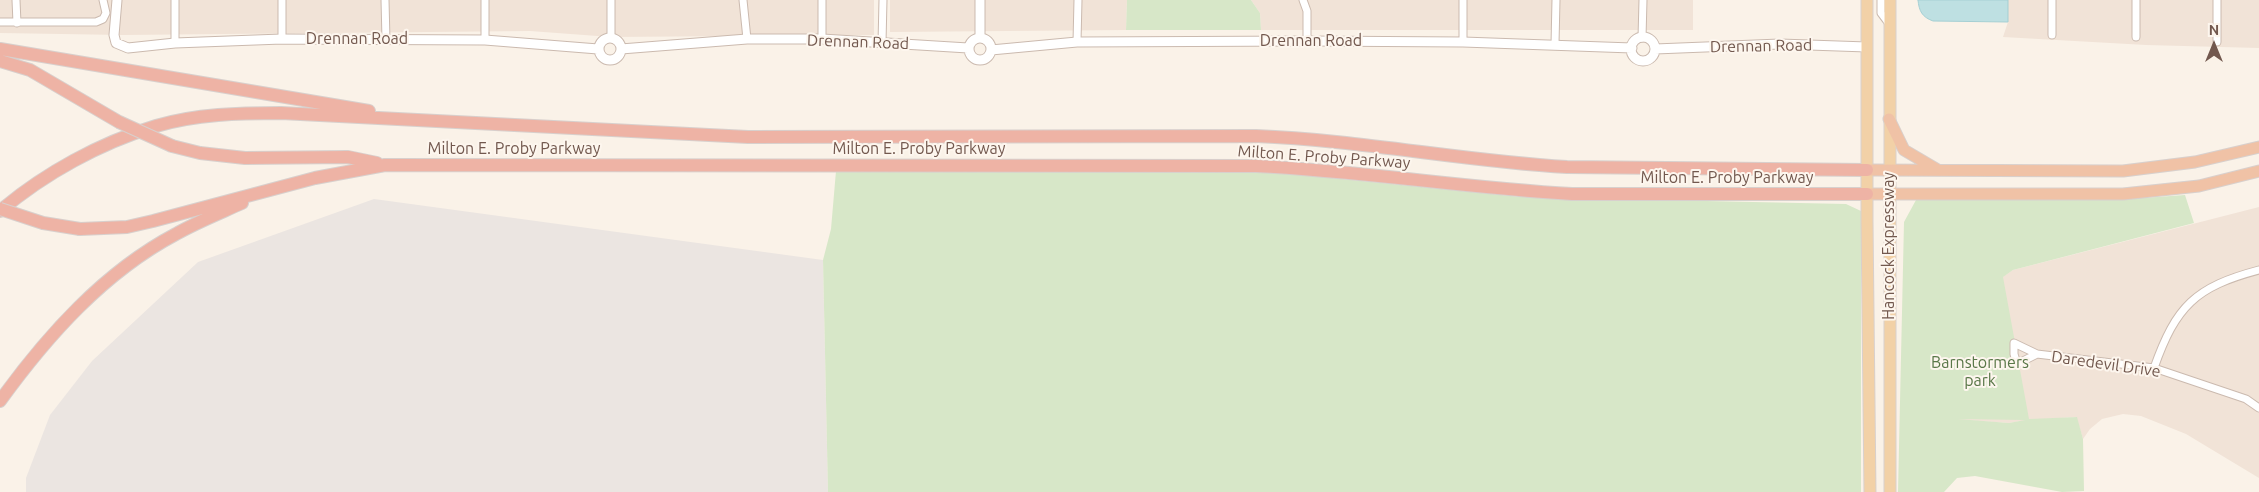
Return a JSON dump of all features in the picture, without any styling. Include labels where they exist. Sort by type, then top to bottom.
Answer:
[{"type":"highway","points":[[0,49],[430,121]]},
{"type":"highway","points":[[0,61],[30,70],[119,122],[172,146],[200,153],[245,158],[348,157],[385,165]]},
{"type":"highway","points":[[0,210],[28,188],[64,166],[106,145],[156,126],[240,113],[281,113],[430,121]]},
{"type":"highway","points":[[1889,119],[1904,150],[1939,171]]},
{"type":"highway","name":"Milton E. Proby Parkway","points":[[430,121],[748,137],[1266,137],[1320,140],[1567,168],[2123,171],[2195,162],[2259,147]]},
{"type":"highway","points":[[0,210],[43,223],[80,229],[126,227],[275,188],[385,165]]},
{"type":"highway","name":"Milton E. Proby Parkway","points":[[385,165],[1256,166],[1564,193],[1867,194],[2124,194],[2199,186],[2259,171]]},
{"type":"highway","points":[[0,401],[28,363],[58,329],[94,293],[134,261],[174,234],[275,188]]},
{"type":"main road","name":"Hancock Expressway","points":[[1867,0],[1870,492]]},
{"type":"main road","name":"Hancock Expressway","points":[[1890,0],[1890,492]]},
{"type":"street","points":[[16,0],[17,22]]},
{"type":"street","points":[[0,22],[96,22],[103,19],[106,13],[103,0]]},
{"type":"street","name":"Drennan Road","points":[[117,0],[114,35],[116,43],[128,48],[175,43],[282,39],[485,40],[598,49]]},
{"type":"street","points":[[175,0],[175,43]]},
{"type":"street","points":[[282,0],[282,39]]},
{"type":"street","points":[[385,0],[386,40]]},
{"type":"street","points":[[485,0],[485,40]]},
{"type":"street","points":[[611,0],[611,37]]},
{"type":"street","points":[[743,0],[747,40]]},
{"type":"street","points":[[822,0],[822,40]]},
{"type":"street","points":[[882,0],[882,43]]},
{"type":"street","points":[[980,0],[980,37]]},
{"type":"street","points":[[1077,42],[1078,0]]},
{"type":"street","points":[[1303,0],[1307,11],[1307,41]]},
{"type":"street","points":[[1462,0],[1463,42]]},
{"type":"street","points":[[1555,44],[1556,0]]},
{"type":"street","points":[[1642,38],[1643,0]]},
{"type":"street","points":[[1881,0],[1881,13],[1890,25]]},
{"type":"street","points":[[2052,0],[2052,35]]},
{"type":"street","points":[[2136,0],[2136,37]]},
{"type":"street","points":[[2217,0],[2217,42]]},
{"type":"street","points":[[611,37],[619,42],[621,48],[619,56],[612,60],[604,59],[598,49],[603,39],[611,37]]},
{"type":"street","points":[[980,37],[990,43],[992,50],[988,57],[981,60],[970,56],[968,48],[971,42],[980,37]]},
{"type":"street","points":[[1642,38],[1653,42],[1655,49],[1650,59],[1643,61],[1636,58],[1632,48],[1636,40],[1642,38]]},
{"type":"street","name":"Drennan Road","points":[[621,48],[747,40],[822,40],[968,48]]},
{"type":"street","name":"Drennan Road","points":[[992,50],[1077,42],[1307,41],[1463,42],[1632,48]]},
{"type":"street","name":"Drennan Road","points":[[1655,49],[1780,44],[1867,47]]},
{"type":"street","points":[[2154,368],[2165,336],[2180,311],[2208,288],[2259,270]]},
{"type":"street","name":"Daredevil Drive","points":[[2037,354],[2154,368],[2246,399],[2259,408]]},
{"type":"shaded area","points":[[0,0],[874,0],[874,35],[611,37],[530,31],[123,35],[0,33]]},
{"type":"shaded area","points":[[890,0],[1127,0],[1126,30],[890,32]]},
{"type":"shaded area","points":[[1251,0],[1693,0],[1693,30],[1261,30],[1260,13]]},
{"type":"shaded area","points":[[2008,0],[2259,0],[2259,48],[2146,45],[2003,37],[2008,22]]},
{"type":"shaded area","points":[[374,199],[823,260],[828,492],[26,492],[26,478],[50,415],[92,361],[198,262]]},
{"type":"shaded area","points":[[2259,207],[2259,478],[2186,434],[2141,416],[2123,414],[2102,419],[2090,429],[2083,439],[2076,417],[2009,423],[1946,419],[1969,298],[2013,270]]},
{"type":"green space","points":[[1127,0],[1251,0],[1260,13],[1261,30],[1126,30]]},
{"type":"green space","points":[[836,171],[1272,172],[1521,197],[1846,204],[1861,211],[1861,492],[828,492],[823,260],[831,229]]},
{"type":"green space","name":"Barnstormers park","points":[[2185,195],[2194,223],[2013,270],[2003,277],[2029,419],[2077,417],[2083,439],[2084,491],[2062,492],[1975,476],[1957,478],[1944,492],[1898,492],[1904,222],[1916,200],[2143,198]],"holes":[[[1958,419],[2025,420],[2009,423]]]},
{"type":"water","points":[[1918,0],[2008,0],[2008,22],[1933,21],[1926,18],[1922,13]]}]
